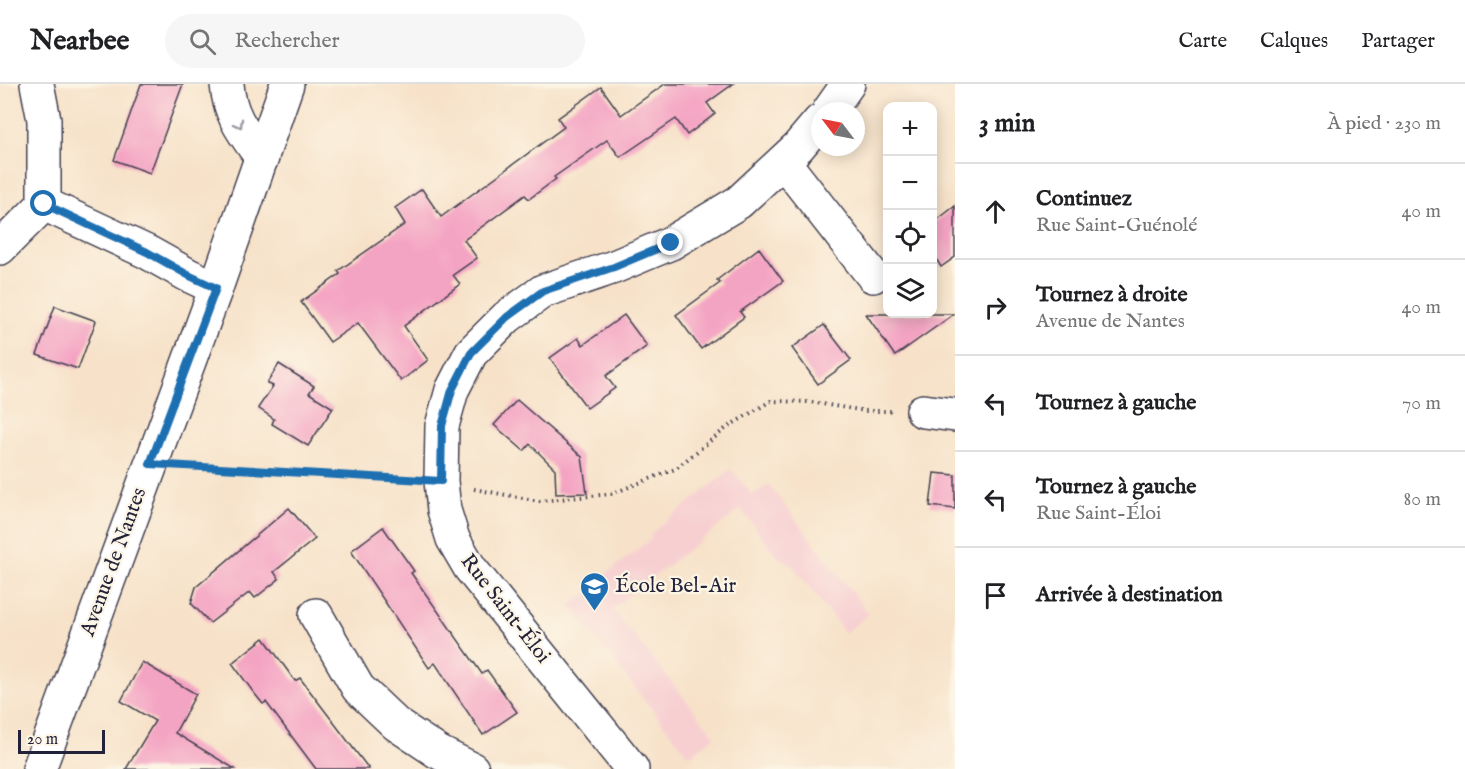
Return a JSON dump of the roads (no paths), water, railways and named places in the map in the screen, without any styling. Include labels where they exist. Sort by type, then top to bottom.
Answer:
[{"type":"street","points":[[0,248],[44,204],[44,120],[37,84]]},
{"type":"street","points":[[228,84],[228,95],[235,120],[262,158]]},
{"type":"street","name":"Avenue de Nantes","points":[[39,769],[216,288],[287,84]]},
{"type":"street","name":"Rue Saint-Éloi","points":[[632,769],[470,568],[453,539],[444,510],[441,481],[442,426],[452,390],[471,353],[507,317],[543,291],[614,267],[671,243],[739,202],[783,161],[829,101]]},
{"type":"street","points":[[783,161],[873,276]]},
{"type":"street","points":[[44,204],[147,252],[216,288]]},
{"type":"street","points":[[923,411],[955,415]]},
{"type":"street","points":[[316,615],[358,688],[396,724],[438,752],[472,769]]},
{"type":"place","name":"École Bel-Air","points":[[594,612]]}]
